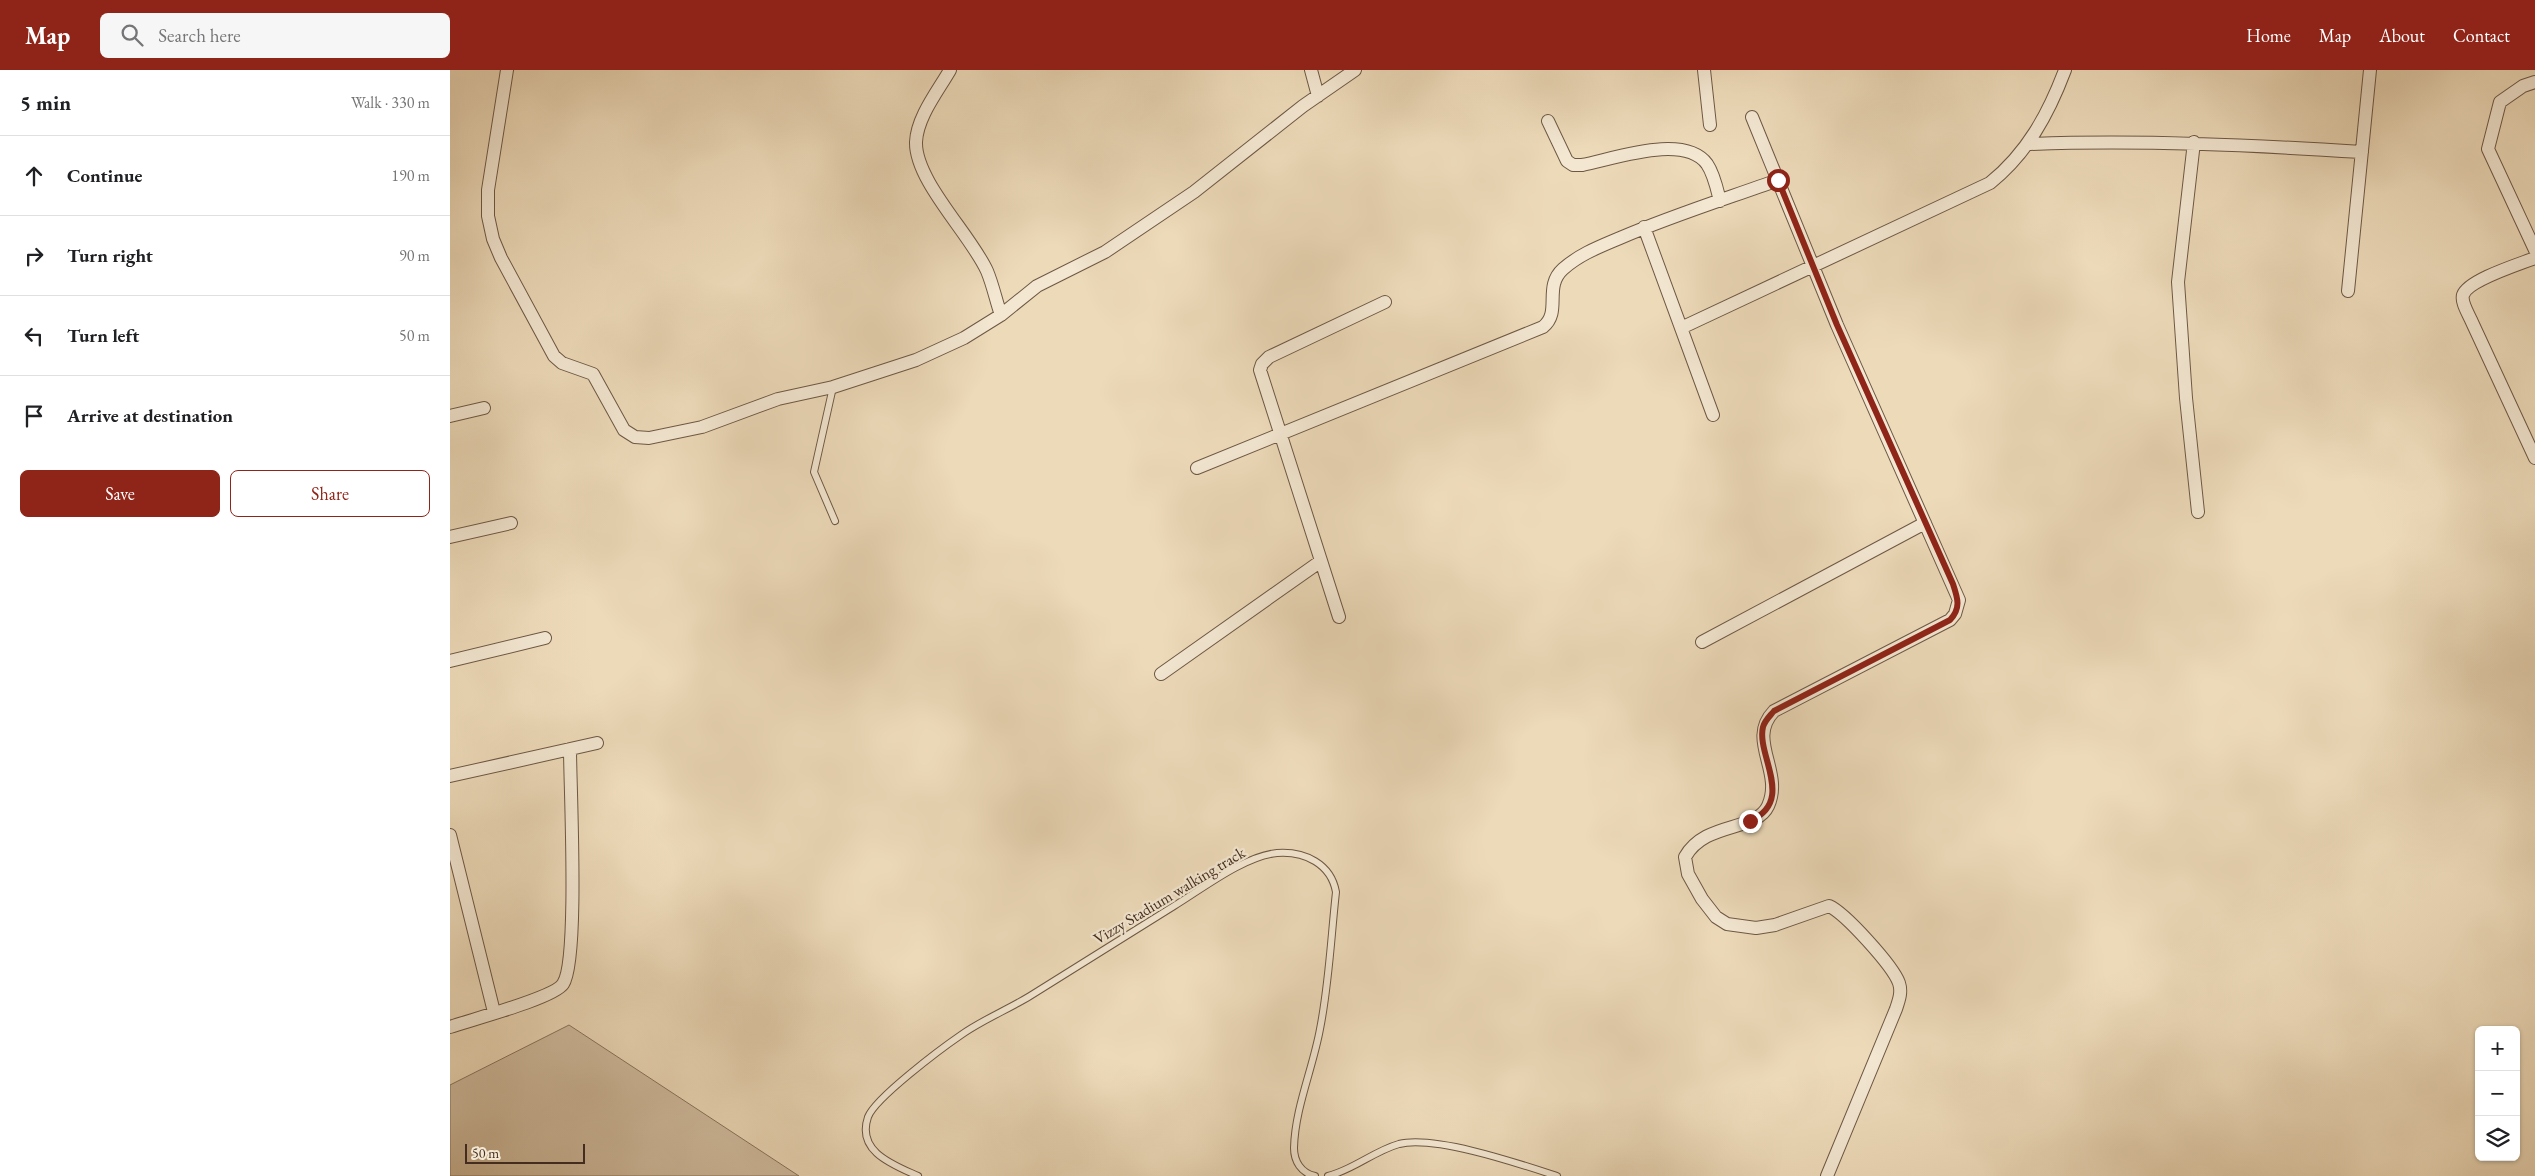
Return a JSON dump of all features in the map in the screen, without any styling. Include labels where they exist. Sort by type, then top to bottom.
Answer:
[{"type":"street","points":[[507,70],[488,190],[488,216],[493,239],[554,356],[562,363],[593,374],[624,430],[635,437],[658,436],[702,427],[791,396],[834,388],[916,360],[964,338],[1001,315],[1037,286],[1105,252],[1194,192],[1318,96],[1355,70]]},
{"type":"street","points":[[950,70],[922,118],[916,141],[918,156],[932,185],[986,270],[1001,315]]},
{"type":"street","points":[[1312,70],[1318,96]]},
{"type":"street","points":[[1704,70],[1710,125]]},
{"type":"street","points":[[1681,328],[1990,183],[2005,171],[2030,144],[2065,70]]},
{"type":"street","points":[[2348,290],[2370,70]]},
{"type":"street","points":[[2535,82],[2522,86],[2500,102],[2488,149],[2535,250]]},
{"type":"street","points":[[1752,117],[1813,267],[1958,600],[1955,614],[1950,620],[1774,711],[1767,719],[1762,734],[1772,780],[1767,808],[1757,818],[1722,828],[1697,840],[1685,857],[1688,874],[1702,900],[1716,917],[1727,924],[1756,928],[1775,926],[1830,906],[1848,919],[1894,972],[1900,984],[1901,996],[1827,1176]]},
{"type":"street","points":[[1548,121],[1567,161],[1573,165],[1665,148],[1684,149],[1693,153],[1708,166],[1720,201]]},
{"type":"street","points":[[2030,144],[2104,141],[2194,142],[2362,152]]},
{"type":"street","points":[[2194,142],[2178,282],[2186,398],[2198,512]]},
{"type":"street","points":[[1197,468],[1543,328],[1548,324],[1552,312],[1552,286],[1555,277],[1582,255],[1644,227],[1778,180]]},
{"type":"street","points":[[1644,227],[1713,415]]},
{"type":"street","points":[[2535,258],[2478,281],[2468,288],[2463,295],[2470,320],[2535,458]]},
{"type":"street","points":[[1339,618],[1279,435],[1260,370],[1262,364],[1269,357],[1385,302]]},
{"type":"street","points":[[450,416],[484,408]]},
{"type":"street","points":[[450,537],[511,523]]},
{"type":"street","points":[[1702,642],[1925,523]]},
{"type":"street","points":[[1161,674],[1321,562]]},
{"type":"street","points":[[450,661],[545,638]]},
{"type":"street","points":[[450,776],[597,743]]},
{"type":"street","points":[[450,1026],[556,991],[563,984],[569,971],[572,939],[570,749]]},
{"type":"street","points":[[450,835],[494,1012]]},
{"type":"lane","points":[[834,388],[814,472],[834,521]]},
{"type":"lane","name":"Vizzy Stadium walking track","points":[[918,1176],[884,1160],[876,1154],[871,1145],[866,1126],[868,1116],[880,1100],[961,1035],[1022,1001],[1233,869],[1275,853],[1294,854],[1316,862],[1328,870],[1334,880],[1336,892],[1320,1028],[1297,1127],[1294,1149],[1296,1160],[1301,1168],[1305,1173],[1315,1176]]},
{"type":"lane","points":[[1328,1176],[1398,1145],[1423,1142],[1498,1157],[1556,1176]]},
{"type":"shaded area","points":[[569,1025],[799,1176],[450,1176],[450,1085]]},
{"type":"route","points":[[1750,821],[1763,814],[1770,802],[1772,780],[1762,734],[1763,726],[1774,711],[1931,631],[1950,620],[1958,607],[1953,584],[1837,325],[1778,180]]}]
